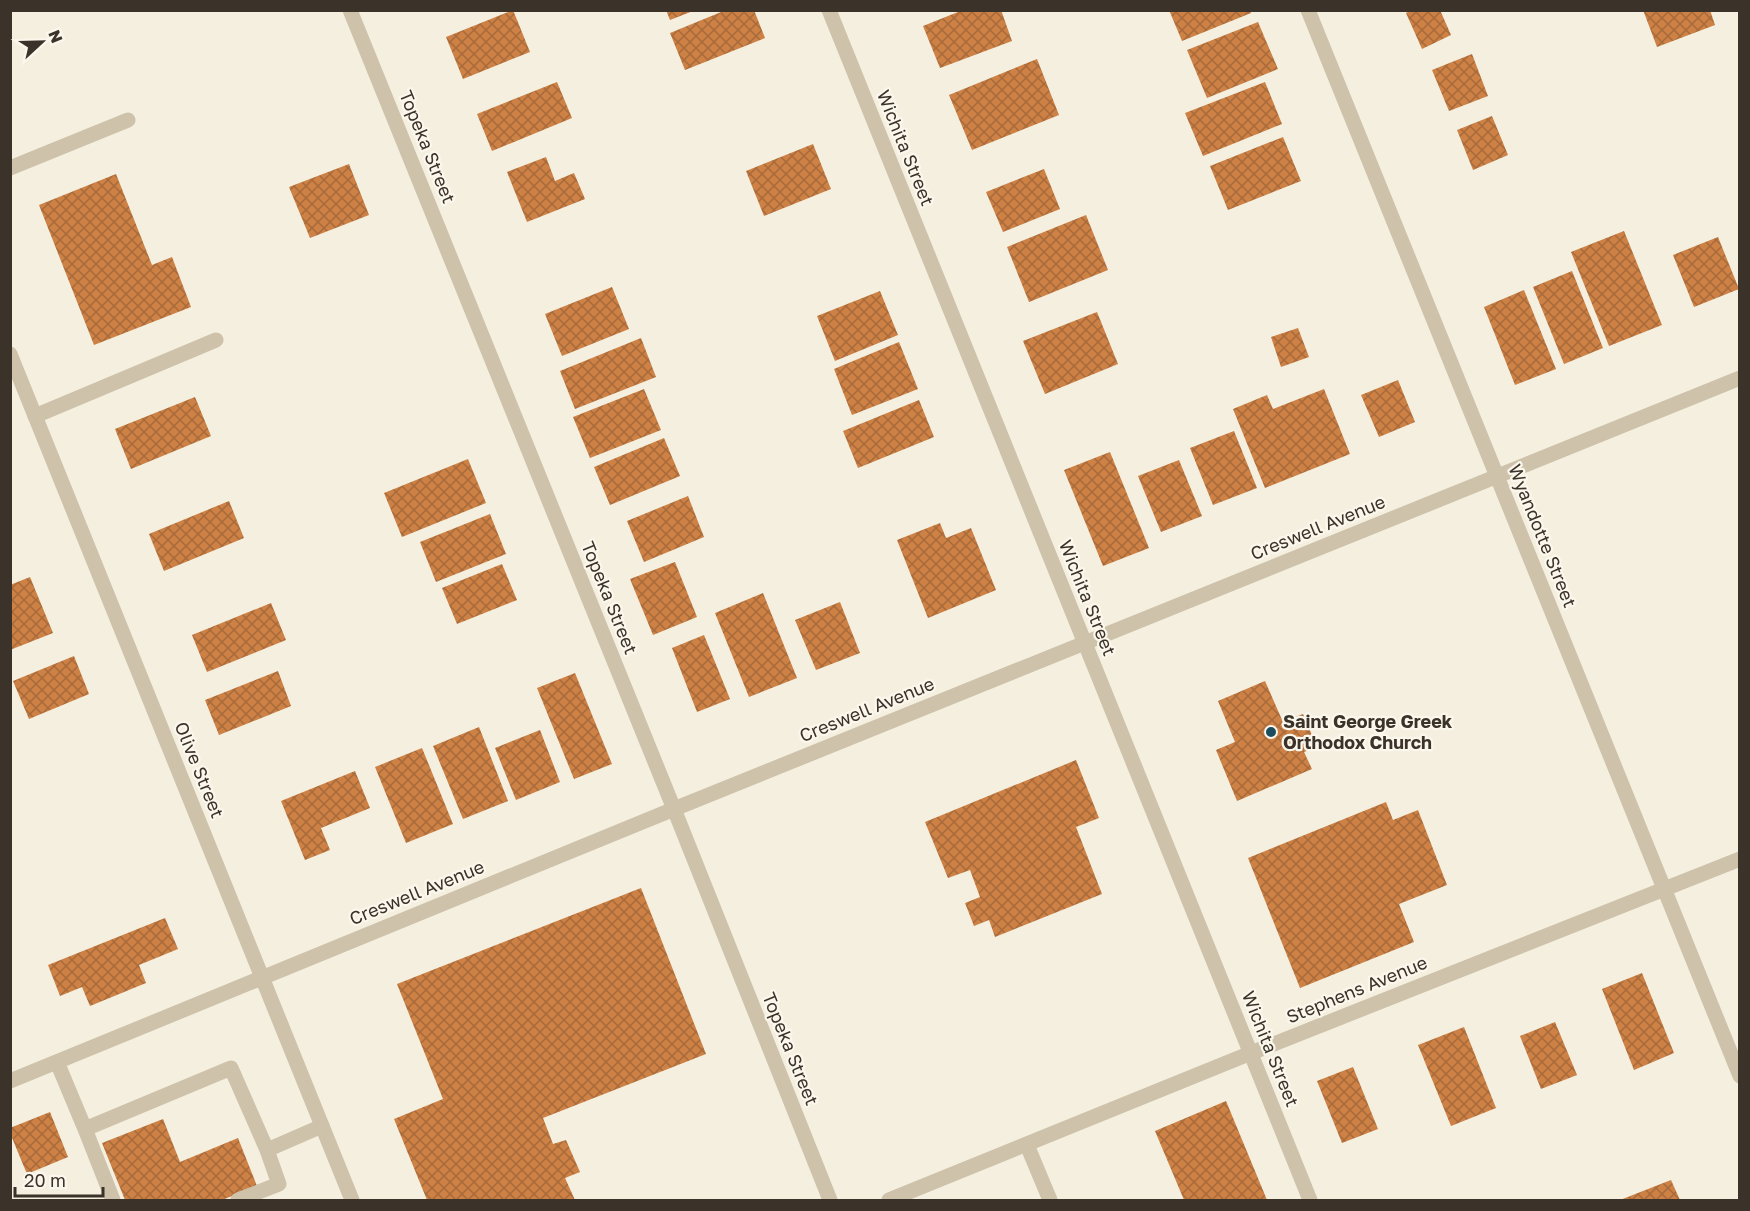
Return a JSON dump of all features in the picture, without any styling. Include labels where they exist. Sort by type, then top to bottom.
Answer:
[{"type":"street","name":"Topeka Street","points":[[350,10],[830,1200]]},
{"type":"street","name":"Wichita Street","points":[[829,10],[1310,1200]]},
{"type":"street","name":"Wyandotte Street","points":[[1308,10],[1740,1076]]},
{"type":"street","points":[[10,168],[128,120]]},
{"type":"street","points":[[36,416],[216,340]]},
{"type":"street","name":"Olive Street","points":[[10,354],[352,1200]]},
{"type":"street","name":"Creswell Avenue","points":[[10,1081],[674,809],[1740,378]]},
{"type":"street","name":"Stephens Avenue","points":[[889,1200],[1251,1053],[1740,859]]},
{"type":"street","points":[[57,1062],[113,1200]]},
{"type":"street","points":[[85,1129],[231,1068],[267,1150],[279,1184],[238,1200]]},
{"type":"street","points":[[267,1150],[322,1126]]},
{"type":"street","points":[[1026,1145],[1050,1200]]},
{"type":"building","points":[[513,10],[530,52],[463,79],[446,37]]},
{"type":"building","points":[[666,10],[693,10],[693,11],[670,20]]},
{"type":"building","points":[[726,10],[754,10],[765,38],[685,70],[670,33]]},
{"type":"building","points":[[963,10],[1001,10],[1012,41],[940,68],[923,26]]},
{"type":"building","points":[[1169,10],[1250,10],[1251,13],[1182,41]]},
{"type":"building","points":[[1411,10],[1440,10],[1451,35],[1422,49],[1406,13]]},
{"type":"building","points":[[1643,10],[1710,10],[1715,25],[1657,47]]},
{"type":"building","points":[[1258,22],[1278,69],[1207,98],[1187,50]]},
{"type":"building","points":[[1472,54],[1488,96],[1449,111],[1432,70]]},
{"type":"building","points":[[1037,59],[1059,115],[972,150],[949,95]]},
{"type":"building","points":[[557,82],[572,118],[492,151],[477,114]]},
{"type":"building","points":[[1265,82],[1282,124],[1203,156],[1185,113]]},
{"type":"building","points":[[1492,116],[1508,155],[1473,170],[1457,130]]},
{"type":"building","points":[[1283,137],[1301,181],[1228,210],[1210,166]]},
{"type":"building","points":[[813,144],[831,189],[764,216],[746,171]]},
{"type":"building","points":[[546,157],[555,181],[574,173],[585,199],[527,222],[507,172]]},
{"type":"building","points":[[349,164],[369,215],[310,238],[289,187]]},
{"type":"building","points":[[1044,169],[1060,209],[1003,232],[986,192]]},
{"type":"building","points":[[116,174],[152,265],[172,257],[191,307],[94,345],[39,205]]},
{"type":"building","points":[[1086,215],[1108,270],[1029,302],[1007,247]]},
{"type":"building","points":[[1624,231],[1662,325],[1609,346],[1571,252]]},
{"type":"building","points":[[1718,237],[1739,289],[1694,307],[1673,255]]},
{"type":"building","points":[[1572,271],[1603,348],[1564,364],[1533,287]]},
{"type":"building","points":[[612,287],[629,329],[562,356],[545,314]]},
{"type":"building","points":[[1524,290],[1556,369],[1515,385],[1484,307]]},
{"type":"building","points":[[880,291],[898,335],[835,361],[817,316]]},
{"type":"building","points":[[1097,312],[1118,364],[1045,394],[1023,341]]},
{"type":"building","points":[[1298,328],[1309,357],[1281,367],[1271,337]]},
{"type":"building","points":[[641,338],[656,377],[575,409],[560,371]]},
{"type":"building","points":[[899,342],[918,389],[852,415],[834,369]]},
{"type":"building","points":[[1398,380],[1415,422],[1379,437],[1361,395]]},
{"type":"building","points":[[644,389],[661,430],[590,458],[573,417]]},
{"type":"building","points":[[1324,389],[1350,454],[1265,488],[1233,409],[1267,395],[1273,409]]},
{"type":"building","points":[[195,397],[211,436],[131,469],[115,429]]},
{"type":"building","points":[[919,400],[934,437],[858,468],[843,431]]},
{"type":"building","points":[[1234,431],[1257,488],[1213,505],[1190,448]]},
{"type":"building","points":[[664,438],[680,476],[610,505],[594,467]]},
{"type":"building","points":[[1110,452],[1149,548],[1103,566],[1064,470]]},
{"type":"building","points":[[468,459],[486,503],[402,537],[384,493]]},
{"type":"building","points":[[1179,460],[1202,516],[1161,532],[1138,476]]},
{"type":"building","points":[[688,496],[704,537],[644,562],[627,521]]},
{"type":"building","points":[[229,501],[244,538],[164,571],[149,534]]},
{"type":"building","points":[[490,514],[506,554],[436,582],[420,542]]},
{"type":"building","points":[[940,523],[946,538],[971,528],[996,590],[928,618],[897,540]]},
{"type":"building","points":[[675,562],[697,617],[653,635],[630,579]]},
{"type":"building","points":[[502,564],[517,600],[457,624],[442,588]]},
{"type":"building","points":[[30,577],[53,633],[10,650],[10,585]]},
{"type":"building","points":[[763,593],[797,678],[749,697],[715,613]]},
{"type":"building","points":[[840,602],[860,653],[816,670],[795,620]]},
{"type":"building","points":[[271,603],[286,640],[207,672],[192,635]]},
{"type":"building","points":[[704,635],[730,699],[697,712],[672,648]]},
{"type":"building","points":[[74,656],[89,694],[29,719],[13,681]]},
{"type":"building","points":[[278,671],[291,706],[219,735],[205,700]]},
{"type":"building","points":[[575,673],[612,764],[574,779],[537,688]]},
{"type":"building","name":"Saint George Greek Orthodox Church","points":[[1265,681],[1283,722],[1303,714],[1317,747],[1304,752],[1312,769],[1237,801],[1216,750],[1235,742],[1218,701]]},
{"type":"building","points":[[479,727],[508,801],[463,819],[433,746]]},
{"type":"building","points":[[540,730],[560,782],[516,800],[495,748]]},
{"type":"building","points":[[422,748],[453,824],[406,843],[375,767]]},
{"type":"building","points":[[1076,760],[1099,818],[1076,827],[1102,894],[995,937],[989,920],[974,926],[965,903],[980,897],[970,870],[948,878],[925,822]]},
{"type":"building","points":[[355,771],[370,808],[321,828],[330,850],[305,860],[281,801]]},
{"type":"building","points":[[1386,802],[1393,820],[1418,810],[1447,885],[1399,904],[1414,942],[1300,988],[1248,858]]},
{"type":"building","points":[[641,888],[706,1054],[543,1118],[553,1144],[566,1140],[580,1172],[565,1178],[575,1200],[427,1200],[394,1119],[443,1099],[397,984]]},
{"type":"building","points":[[165,918],[178,949],[139,965],[146,983],[90,1006],[82,987],[60,996],[48,965]]},
{"type":"building","points":[[1642,973],[1674,1053],[1634,1070],[1602,989]]},
{"type":"building","points":[[1555,1022],[1577,1075],[1541,1089],[1520,1036]]},
{"type":"building","points":[[1464,1027],[1496,1108],[1451,1126],[1418,1045]]},
{"type":"building","points":[[1353,1067],[1378,1129],[1342,1143],[1317,1081]]},
{"type":"building","points":[[1226,1101],[1267,1200],[1184,1200],[1155,1131]]},
{"type":"building","points":[[50,1112],[68,1157],[27,1174],[10,1128]]},
{"type":"building","points":[[163,1119],[180,1162],[238,1138],[257,1186],[222,1200],[125,1200],[102,1143]]},
{"type":"building","points":[[1671,1180],[1680,1200],[1620,1200]]},
{"type":"place","name":"Saint George Greek Orthodox Church","points":[[1271,732]]}]
